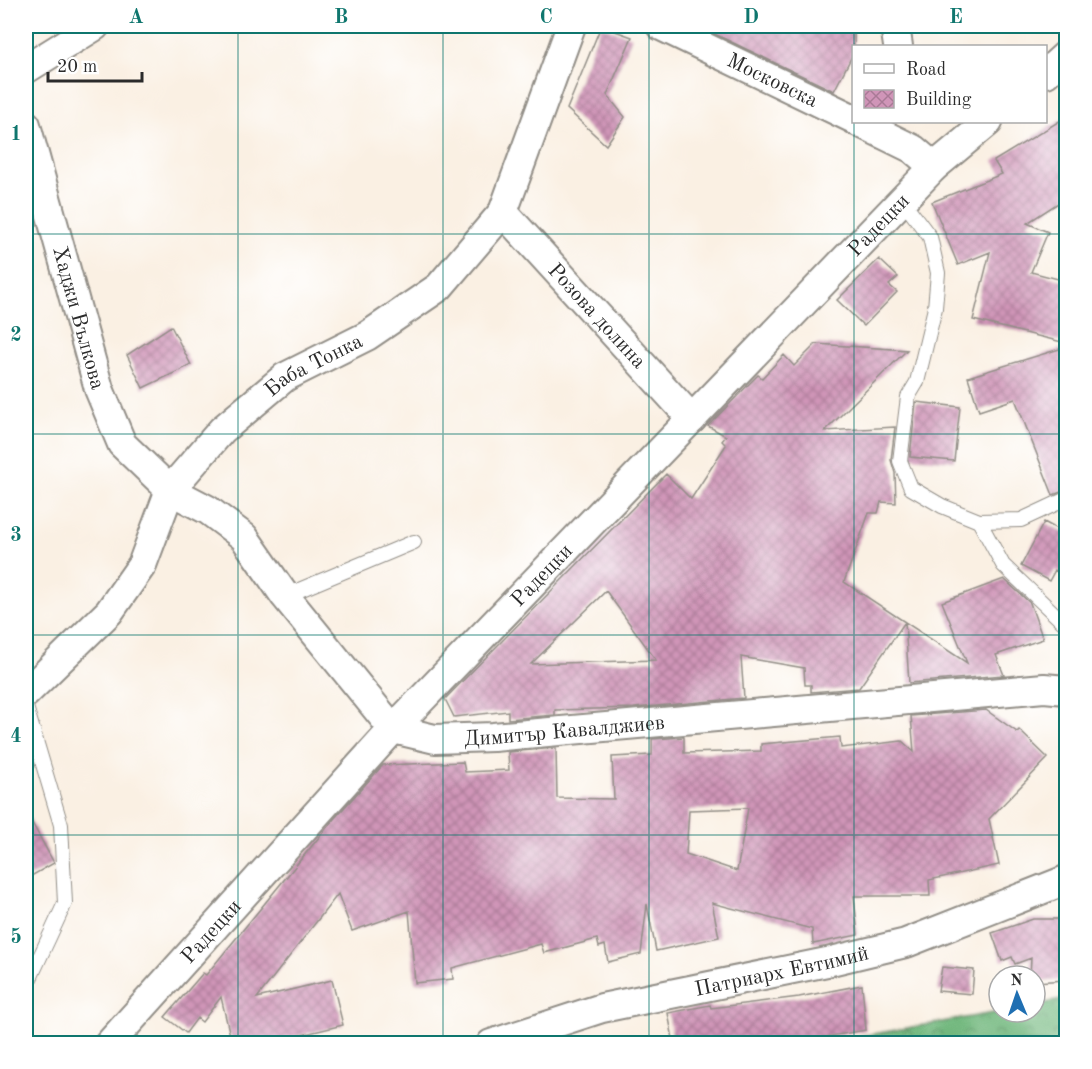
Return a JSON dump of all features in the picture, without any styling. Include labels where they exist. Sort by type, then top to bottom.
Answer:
[{"type":"street","points":[[26,69],[95,26]]},
{"type":"street","name":"Баба Тонка","points":[[26,693],[109,612],[142,565],[170,490],[222,430],[285,377],[367,336],[439,287],[503,212],[571,26]]},
{"type":"street","name":"Московска","points":[[661,26],[852,119]]},
{"type":"street","points":[[895,26],[898,45]]},
{"type":"street","points":[[1047,72],[1066,55]]},
{"type":"street","name":"Московска","points":[[864,123],[911,135],[934,168]]},
{"type":"street","name":"Радецки","points":[[109,1044],[393,729],[934,168],[987,123]]},
{"type":"street","name":"Хаджи Вълкова","points":[[26,125],[99,389],[122,444],[170,490]]},
{"type":"street","name":"Розова долина","points":[[503,212],[692,419]]},
{"type":"street","points":[[170,490],[208,510],[244,537],[285,596],[393,729]]},
{"type":"street","name":"Димитър Кавалджиев","points":[[393,729],[435,739],[493,737],[1044,688],[1066,690]]},
{"type":"street","name":"Патриарх Евтимий","points":[[491,1044],[602,1008],[827,962],[906,943],[1066,880]]},
{"type":"lane","points":[[903,200],[930,237],[938,273],[935,308],[917,382],[908,397],[900,461],[911,488],[942,506],[979,521],[1021,520],[1066,499]]},
{"type":"lane","points":[[979,521],[1003,565],[1066,624]]},
{"type":"lane","points":[[285,596],[414,542]]},
{"type":"lane","points":[[26,707],[61,825],[65,903],[26,987]]},
{"type":"green space","points":[[1066,999],[1066,1043],[821,1043],[987,1014],[987,1024],[1047,1024],[1047,1003]]},
{"type":"building","points":[[601,26],[632,37],[607,95],[625,117],[606,145],[567,109]]},
{"type":"building","points":[[698,26],[854,26],[852,56],[834,91]]},
{"type":"building","points":[[1066,117],[1066,198],[1027,223],[1048,232],[1031,272],[1066,281],[1066,343],[973,320],[990,252],[958,265],[932,202],[1002,174],[994,161]]},
{"type":"building","points":[[879,259],[898,277],[889,285],[897,292],[864,326],[837,300]]},
{"type":"building","points":[[171,326],[191,365],[143,388],[127,355]]},
{"type":"building","points":[[816,344],[907,350],[825,431],[895,427],[891,460],[895,473],[896,503],[881,502],[878,513],[869,513],[844,582],[905,622],[859,688],[811,692],[811,685],[805,685],[804,668],[741,657],[744,698],[634,708],[555,710],[555,715],[508,719],[508,711],[454,717],[445,699],[666,474],[691,499],[726,445],[722,441],[726,436],[708,426],[758,375],[762,378],[784,355],[794,366]],"holes":[[[606,591],[656,660],[531,664]]]},
{"type":"building","points":[[1066,347],[1066,490],[1053,495],[1015,399],[979,411],[968,377]]},
{"type":"building","points":[[916,402],[960,407],[954,461],[910,457]]},
{"type":"building","points":[[1044,522],[1066,534],[1066,577],[1055,570],[1049,581],[1021,566]]},
{"type":"building","points":[[1004,579],[1030,603],[1043,639],[996,655],[1004,675],[909,683],[905,622],[967,663],[942,602]]},
{"type":"building","points":[[986,710],[1017,732],[1019,730],[1048,758],[989,819],[999,865],[929,880],[930,896],[854,896],[858,935],[813,944],[812,929],[712,903],[719,937],[656,951],[647,904],[641,954],[608,962],[605,945],[599,947],[597,939],[544,953],[541,944],[452,968],[453,979],[415,983],[409,911],[352,931],[338,894],[257,998],[332,980],[343,1025],[264,1044],[232,1044],[221,997],[202,1022],[197,1018],[186,1033],[165,1017],[203,973],[206,975],[334,819],[383,765],[463,762],[465,772],[509,770],[508,752],[556,748],[557,798],[614,799],[612,757],[652,755],[652,739],[684,737],[684,753],[761,751],[761,744],[840,737],[841,748],[902,741],[914,752],[911,716]],"holes":[[[748,808],[737,871],[686,854],[689,810]]]},
{"type":"building","points":[[26,812],[54,863],[26,879]]},
{"type":"building","points":[[1033,919],[1066,919],[1066,980],[1047,981],[1047,964],[1031,964],[1031,958],[1015,964],[1012,957],[1002,961],[992,933]]},
{"type":"building","points":[[942,967],[974,970],[972,994],[938,991]]},
{"type":"building","points":[[862,985],[866,1030],[785,1044],[674,1044],[668,1013],[710,1005],[711,1008],[799,997]]}]
